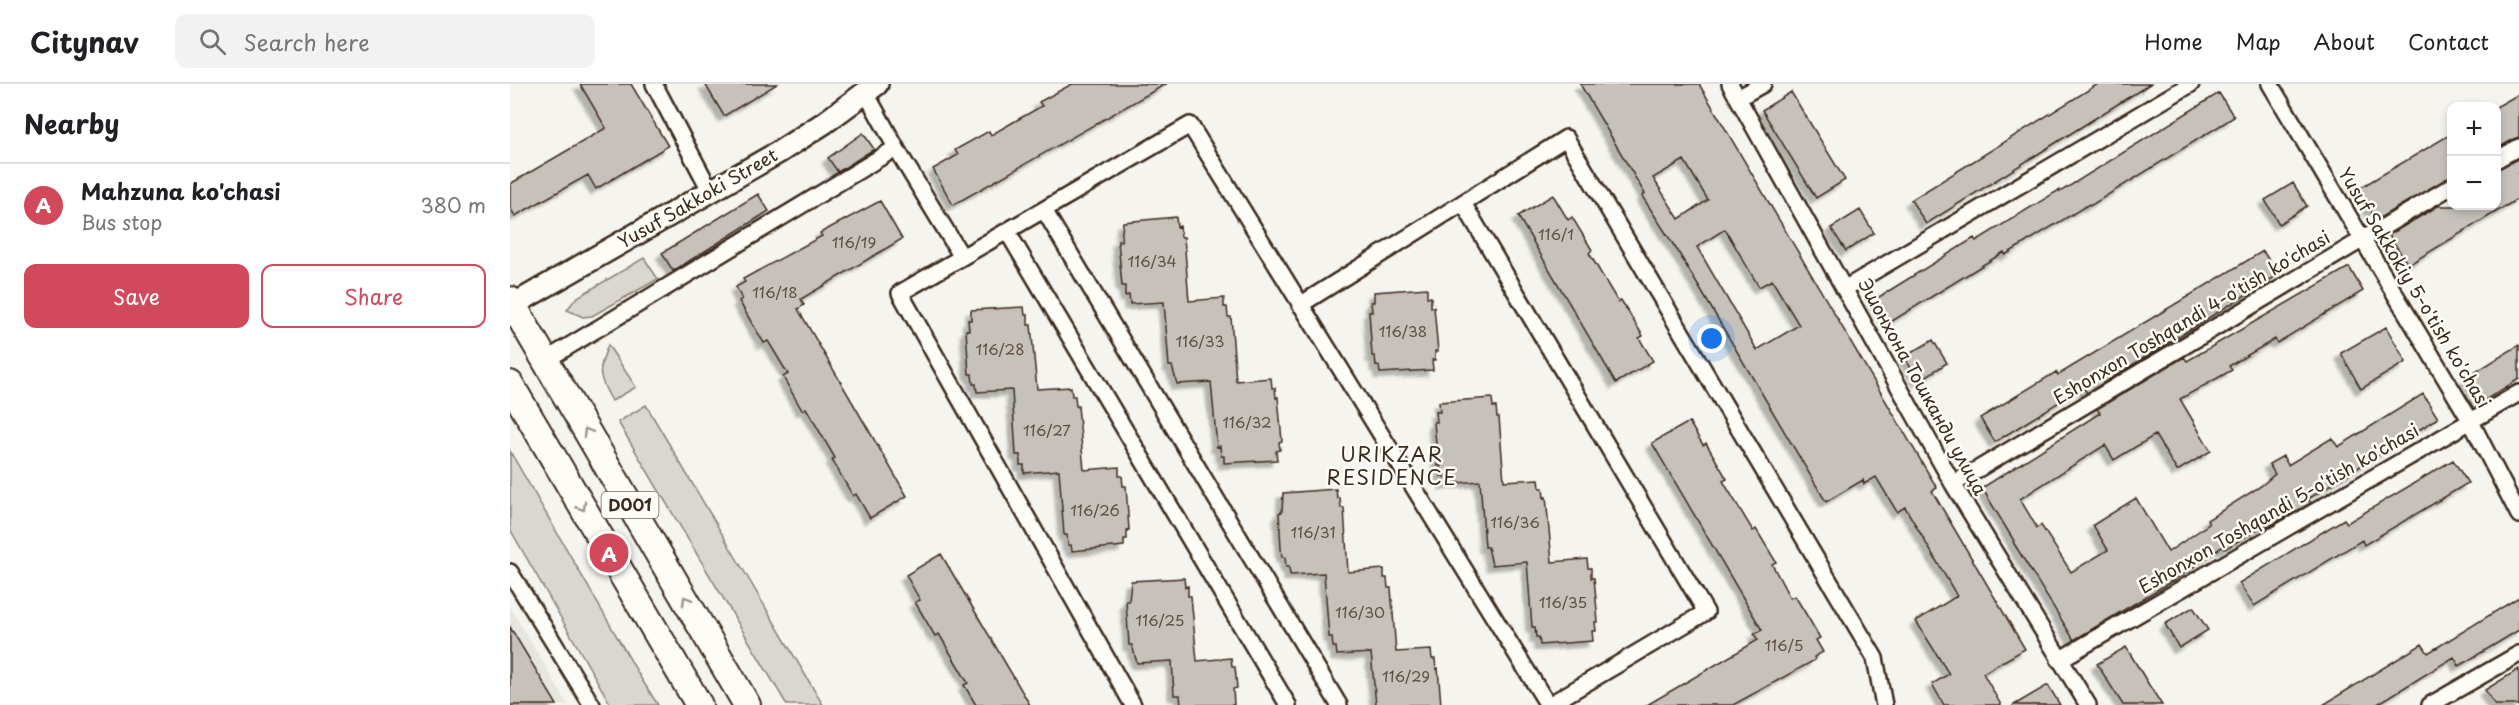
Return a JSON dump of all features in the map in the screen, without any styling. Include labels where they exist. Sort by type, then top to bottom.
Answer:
[{"type":"highway","name":"D001","points":[[512,303],[747,705]]},
{"type":"highway","name":"D001","points":[[510,384],[699,705]]},
{"type":"highway","points":[[669,654],[705,633]]},
{"type":"main road","name":"Yusuf Sakkoki Street","points":[[512,303],[711,192],[802,138],[872,89]]},
{"type":"street","points":[[654,84],[711,192]]},
{"type":"street","name":"Эшонхона Тошканди улица","points":[[1730,84],[1953,484],[2088,705]]},
{"type":"street","points":[[1738,98],[1763,84]]},
{"type":"street","points":[[1844,288],[2191,84]]},
{"type":"street","name":"Yusuf Sakkokiy 5-o'tish ko'chasi","points":[[2270,84],[2360,239],[2470,420],[2519,515]]},
{"type":"street","points":[[872,89],[896,148],[962,257]]},
{"type":"street","points":[[1133,705],[900,293],[1190,125],[1549,705],[1706,612],[1463,203]]},
{"type":"street","points":[[1300,305],[1566,138],[1875,658],[1884,705]]},
{"type":"street","points":[[2501,157],[2519,147]]},
{"type":"street","points":[[546,360],[896,148]]},
{"type":"street","name":"Eshonxon Toshqandi 4-o'tish ko'chasi","points":[[1953,484],[2447,188]]},
{"type":"street","points":[[1044,210],[1339,705]]},
{"type":"street","points":[[1007,231],[1288,705]]},
{"type":"street","name":"Eshonxon Toshqandi 5-o'tish ko'chasi","points":[[2059,660],[2519,393]]},
{"type":"street","points":[[510,572],[592,705]]},
{"type":"street","points":[[2430,705],[2519,654]]},
{"type":"shaded area","points":[[644,258],[658,279],[592,316],[583,317],[567,310],[576,298]]},
{"type":"shaded area","points":[[608,345],[636,387],[612,401],[601,374],[602,362]]},
{"type":"shaded area","points":[[646,405],[823,705],[787,705],[618,422]]},
{"type":"shaded area","points":[[510,451],[658,705],[611,705],[510,529]]},
{"type":"shaded area","points":[[510,607],[568,705],[510,705]]},
{"type":"building","points":[[580,84],[631,84],[668,146],[596,189],[588,175],[515,216],[510,207],[510,184],[606,128]]},
{"type":"building","points":[[705,84],[777,84],[724,116]]},
{"type":"building","points":[[1072,84],[1166,84],[953,205],[933,169],[958,155],[955,150],[989,131],[991,135],[1042,106],[1039,102]]},
{"type":"building","points":[[1580,84],[1699,84],[1937,488],[1932,491],[2025,649],[1983,673],[2001,705],[1944,705],[1932,684],[1949,674],[1916,621],[1957,596],[1905,507],[1897,512],[1876,477],[1864,484],[1863,480],[1826,502],[1680,255],[1642,196],[1645,194]],"holes":[[[1684,160],[1708,200],[1679,219],[1653,178]],[[1725,229],[1759,287],[1772,280],[1799,325],[1757,350],[1697,247]]]},
{"type":"building","points":[[2098,84],[2150,84],[1926,224],[1911,200]]},
{"type":"building","points":[[1791,92],[1845,180],[1816,198],[1762,110]]},
{"type":"building","points":[[2219,93],[2234,117],[2090,206],[2089,204],[2005,255],[2004,252],[1889,323],[1874,300],[1974,238],[1976,241],[2059,190],[2060,192]]},
{"type":"building","points":[[2519,94],[2519,137],[2501,146],[2501,104]]},
{"type":"building","points":[[863,133],[874,149],[838,172],[828,158]]},
{"type":"building","points":[[2447,136],[2447,178],[2376,220],[2358,189]]},
{"type":"building","points":[[2519,158],[2519,198],[2501,209],[2501,167]]},
{"type":"building","points":[[2293,183],[2307,206],[2279,224],[2265,200]]},
{"type":"building","points":[[758,194],[769,211],[673,271],[662,253]]},
{"type":"building","points":[[1553,195],[1568,220],[1572,217],[1592,250],[1589,253],[1618,302],[1621,300],[1643,336],[1639,338],[1653,361],[1616,383],[1518,216]]},
{"type":"building","points":[[880,201],[902,239],[801,299],[804,305],[798,309],[907,496],[870,518],[856,494],[853,496],[832,460],[835,458],[806,408],[802,410],[783,377],[788,374],[768,341],[764,343],[750,320],[739,301],[742,299],[736,287],[745,282],[743,279],[822,236],[820,233]]},
{"type":"building","points":[[2438,206],[2447,206],[2447,210],[2499,210],[2408,265],[2389,235]]},
{"type":"building","points":[[1860,210],[1874,233],[1846,251],[1831,228]]},
{"type":"building","points":[[1176,217],[1181,237],[1184,237],[1189,301],[1224,298],[1224,307],[1227,307],[1228,317],[1231,317],[1236,381],[1271,378],[1272,388],[1275,388],[1276,398],[1278,397],[1282,441],[1279,442],[1280,450],[1276,451],[1277,460],[1224,463],[1220,446],[1217,447],[1211,382],[1177,384],[1172,366],[1169,366],[1164,302],[1130,304],[1129,295],[1125,296],[1118,241],[1121,241],[1123,222]]},
{"type":"building","points":[[2263,251],[2278,275],[2087,393],[2083,387],[1995,442],[1980,418],[2056,372],[2058,375]]},
{"type":"building","points":[[2349,267],[2363,291],[2277,343],[2275,339],[2229,366],[2232,370],[2180,399],[2211,451],[2177,471],[2155,435],[2114,460],[2105,445],[2020,499],[2037,528],[2041,525],[2071,572],[2108,550],[2093,525],[2136,498],[2168,552],[2209,524],[2207,520],[2261,486],[2275,474],[2269,464],[2283,456],[2288,465],[2332,438],[2338,447],[2423,394],[2438,418],[2308,499],[2311,503],[2268,527],[2266,524],[2225,549],[2223,546],[2182,575],[2074,640],[1982,488],[2100,413],[2097,409],[2184,357],[2187,361]]},
{"type":"building","points":[[1427,288],[1427,297],[1431,297],[1431,307],[1434,307],[1438,351],[1435,351],[1435,360],[1432,360],[1433,370],[1380,373],[1379,366],[1376,366],[1375,356],[1372,356],[1369,312],[1372,312],[1371,302],[1374,302],[1374,292]]},
{"type":"building","points":[[1024,307],[1025,315],[1028,315],[1028,325],[1031,325],[1037,389],[1071,387],[1072,396],[1075,396],[1084,470],[1119,467],[1119,476],[1122,476],[1123,486],[1126,486],[1129,530],[1127,530],[1127,539],[1124,539],[1124,546],[1072,551],[1071,545],[1068,545],[1067,535],[1064,535],[1059,470],[1024,473],[1024,465],[1020,465],[1020,455],[1016,455],[1012,390],[977,392],[976,384],[973,384],[972,374],[969,374],[966,330],[969,330],[968,320],[971,320],[971,310]]},
{"type":"building","points":[[2386,327],[2406,362],[2361,389],[2341,353]]},
{"type":"building","points":[[1933,340],[1947,363],[1919,381],[1904,357]]},
{"type":"building","points":[[2519,345],[2519,379],[2482,402],[2466,378]]},
{"type":"building","points":[[1492,398],[1493,407],[1496,407],[1497,417],[1499,417],[1504,481],[1539,479],[1540,488],[1543,488],[1544,498],[1546,497],[1552,562],[1587,559],[1588,568],[1591,568],[1598,622],[1595,622],[1596,631],[1592,631],[1593,641],[1540,645],[1535,627],[1532,627],[1527,562],[1492,565],[1488,547],[1485,547],[1480,481],[1445,484],[1445,476],[1441,476],[1434,422],[1437,422],[1436,412],[1440,412],[1439,402]]},
{"type":"building","points":[[1689,422],[1703,445],[1706,443],[1727,479],[1723,481],[1753,531],[1756,529],[1776,562],[1772,564],[1790,598],[1795,596],[1809,619],[1820,638],[1816,640],[1823,652],[1814,657],[1815,660],[1733,705],[1647,705],[1758,640],[1754,634],[1762,630],[1652,443]]},
{"type":"building","points":[[2453,460],[2468,483],[2364,545],[2362,540],[2254,606],[2239,583],[2344,519],[2347,523]]},
{"type":"building","points":[[1336,489],[1341,508],[1344,508],[1348,572],[1384,569],[1384,578],[1387,578],[1388,588],[1391,588],[1396,652],[1431,650],[1432,659],[1435,659],[1436,669],[1438,668],[1441,705],[1376,705],[1371,653],[1337,655],[1332,637],[1329,637],[1324,573],[1290,575],[1289,567],[1286,567],[1285,557],[1282,557],[1279,513],[1282,512],[1283,493]]},
{"type":"building","points":[[941,554],[1030,705],[976,705],[964,685],[968,683],[939,634],[935,636],[915,602],[920,600],[906,575]]},
{"type":"building","points":[[1184,578],[1185,587],[1188,586],[1188,596],[1191,596],[1197,661],[1231,658],[1232,667],[1235,667],[1237,688],[1233,689],[1234,705],[1181,705],[1180,695],[1174,695],[1172,661],[1137,663],[1132,645],[1129,645],[1126,601],[1129,601],[1131,581]]},
{"type":"building","points":[[2519,597],[2519,630],[2459,666],[2454,657],[2376,705],[2323,705],[2422,644],[2428,653]]},
{"type":"building","points":[[2193,607],[2208,630],[2179,648],[2165,624]]},
{"type":"building","points":[[510,627],[557,705],[510,705]]},
{"type":"building","points":[[2126,647],[2162,705],[2123,705],[2097,664]]},
{"type":"building","points":[[2519,669],[2519,705],[2495,705],[2485,690]]},
{"type":"building","points":[[2048,685],[2060,705],[2014,705]]},
{"type":"place","name":"Mahzuna ko'chasi","points":[[609,553]]},
{"type":"district","name":"URIKZAR RESIDENCE","points":[[1392,466]]}]
